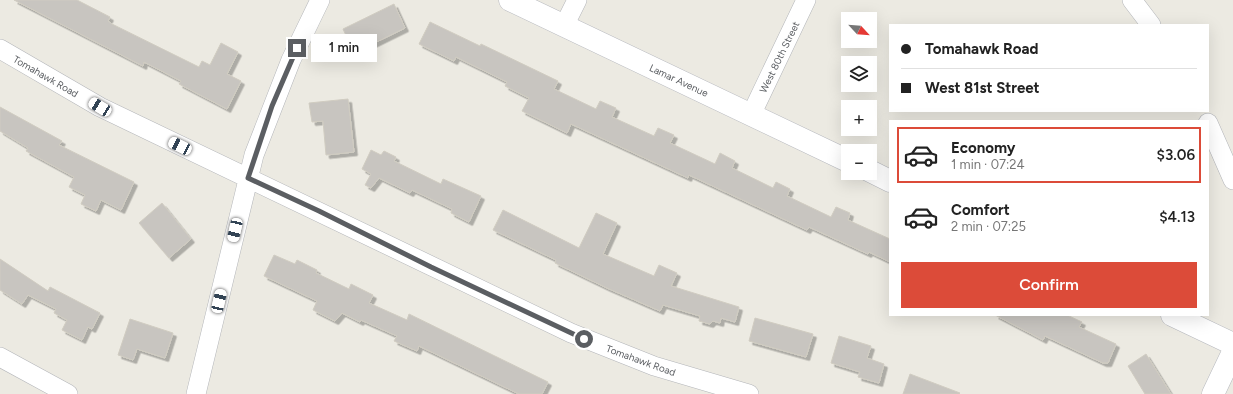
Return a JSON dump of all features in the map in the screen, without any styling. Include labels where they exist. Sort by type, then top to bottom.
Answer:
[{"type":"street","points":[[196,394],[248,178],[272,106],[291,60],[320,0]]},
{"type":"street","name":"Lamar Avenue","points":[[510,0],[841,158]]},
{"type":"street","points":[[564,26],[577,0]]},
{"type":"street","name":"West 80th Street","points":[[751,115],[806,0]]},
{"type":"street","points":[[1132,0],[1150,24]]},
{"type":"street","name":"Tomahawk Road","points":[[0,49],[100,107],[571,333],[654,366],[749,394]]},
{"type":"street","points":[[1209,124],[1233,180]]},
{"type":"street","points":[[877,174],[889,180]]},
{"type":"street","points":[[1174,316],[1233,344]]},
{"type":"street","points":[[1213,394],[1233,352]]},
{"type":"street","points":[[0,356],[68,394]]},
{"type":"building","points":[[14,0],[77,0],[110,17],[108,21],[112,24],[199,67],[202,61],[210,65],[221,43],[238,52],[227,74],[241,81],[227,109],[179,84],[181,81],[144,62],[143,66]]},
{"type":"building","points":[[394,4],[405,28],[354,53],[343,29]]},
{"type":"building","points":[[430,22],[480,46],[481,44],[558,81],[554,89],[596,109],[600,101],[616,108],[612,117],[654,136],[658,128],[674,135],[670,143],[715,164],[720,153],[735,161],[732,168],[773,188],[776,182],[790,189],[787,196],[831,217],[836,207],[850,213],[848,220],[889,239],[889,262],[869,252],[868,254],[809,227],[807,230],[689,175],[688,178],[571,124],[567,133],[522,111],[529,98],[505,86],[507,82],[456,57],[454,61],[419,44]]},
{"type":"building","points":[[348,99],[354,152],[326,155],[323,121],[312,122],[309,103]]},
{"type":"building","points":[[0,107],[62,141],[59,145],[134,182],[121,210],[101,200],[96,211],[81,204],[85,195],[69,187],[74,177],[26,151],[28,148],[0,131]]},
{"type":"building","points":[[371,150],[381,155],[384,151],[396,157],[394,161],[441,184],[443,179],[481,196],[469,222],[451,213],[452,209],[412,190],[410,193],[379,178],[371,188],[365,185],[371,174],[362,169]]},
{"type":"building","points":[[162,203],[191,239],[169,258],[139,223]]},
{"type":"building","points":[[503,210],[579,248],[596,213],[617,223],[603,254],[654,276],[659,265],[677,273],[671,286],[739,307],[735,322],[721,318],[720,323],[713,321],[710,324],[699,321],[700,316],[663,305],[660,311],[555,263],[556,260],[493,230]]},
{"type":"building","points":[[274,255],[295,264],[297,260],[317,270],[316,273],[349,289],[351,284],[373,295],[369,303],[407,320],[409,314],[548,382],[542,394],[519,394],[419,346],[417,351],[394,341],[397,336],[361,320],[360,322],[342,313],[335,321],[313,310],[317,301],[264,276]]},
{"type":"building","points":[[0,259],[48,291],[50,287],[100,313],[92,329],[88,327],[82,340],[62,330],[67,320],[54,313],[56,309],[28,295],[22,304],[0,290]]},
{"type":"building","points":[[997,316],[1069,316],[1082,322],[1079,327],[1116,344],[1108,363],[1103,363],[1045,336],[1043,340]]},
{"type":"building","points":[[755,318],[813,334],[806,357],[749,341]]},
{"type":"building","points":[[130,319],[173,333],[165,358],[137,349],[133,360],[118,355]]},
{"type":"building","points":[[839,336],[871,346],[867,358],[884,364],[879,383],[858,377],[860,372],[831,363]]},
{"type":"building","points":[[1146,354],[1171,394],[1145,394],[1128,366]]},
{"type":"building","points":[[910,374],[960,393],[903,394]]},
{"type":"route","points":[[297,48],[272,106],[254,155],[248,178],[584,339]]}]
